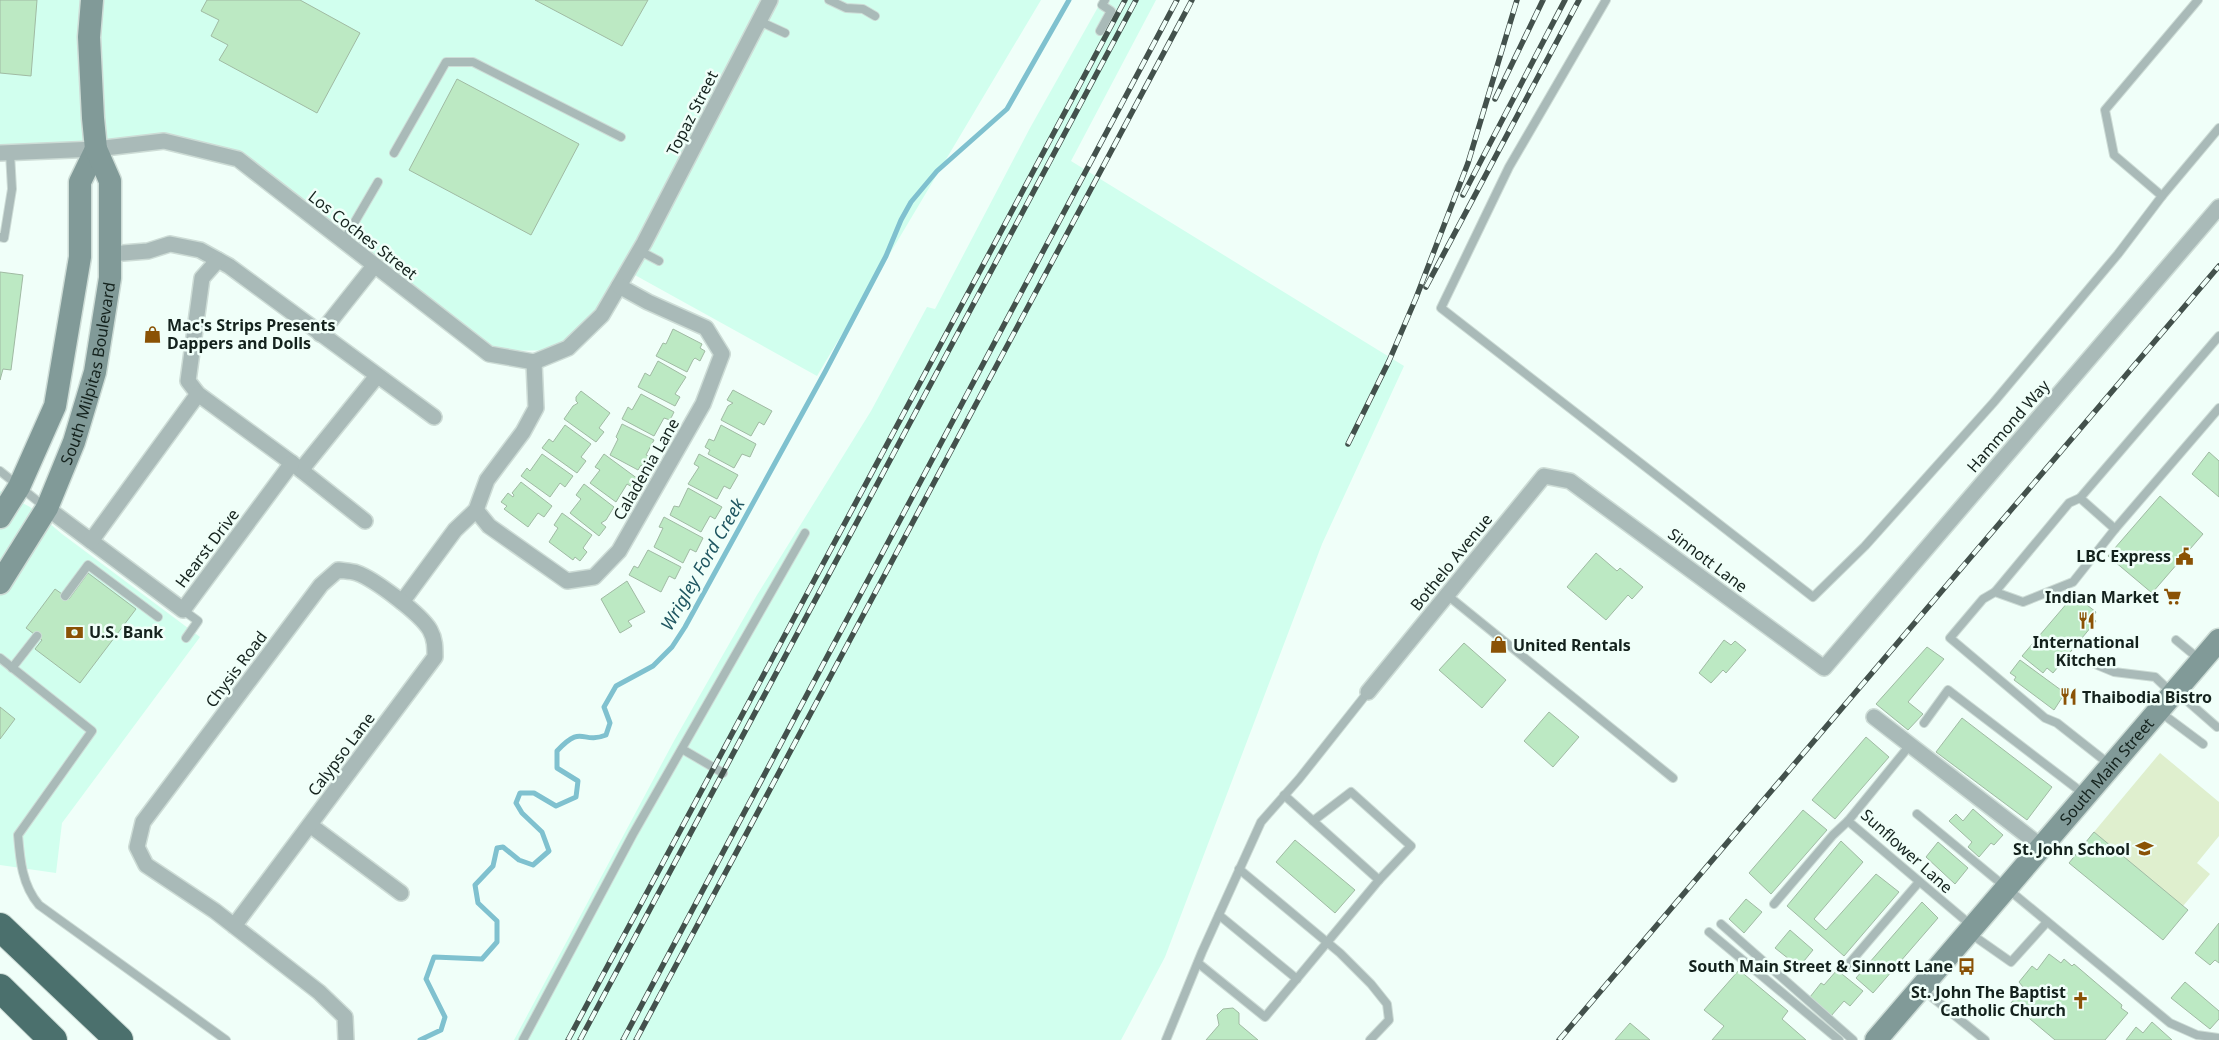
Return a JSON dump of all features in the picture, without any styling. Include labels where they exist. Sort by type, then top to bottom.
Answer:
[{"type":"highway","points":[[0,927],[119,1040]]},
{"type":"highway","points":[[0,988],[53,1040]]},
{"type":"main road","name":"South Milpitas Boulevard","points":[[0,583],[47,508],[74,442],[95,372],[110,278],[110,181],[96,149],[90,37],[92,0]]},
{"type":"main road","name":"South Milpitas Boulevard","points":[[0,517],[19,487],[55,406],[80,257],[80,182],[96,149]]},
{"type":"main road","name":"South Main Street","points":[[1882,1038],[1921,988],[2219,640]]},
{"type":"street","name":"Topaz Street","points":[[642,247],[770,0]]},
{"type":"street","name":"Los Coches Street","points":[[5,153],[96,149],[164,141],[238,159],[489,354],[534,362]]},
{"type":"street","name":"Hammond Way","points":[[1824,668],[2219,207]]},
{"type":"street","points":[[110,254],[148,251],[170,244],[200,250],[218,260],[434,417]]},
{"type":"street","points":[[402,602],[455,530],[476,510],[487,480],[523,432],[536,408],[534,362],[568,348],[602,315],[642,247]]},
{"type":"street","points":[[218,260],[202,278],[188,381],[198,394],[297,467],[365,521]]},
{"type":"street","points":[[320,334],[374,266]]},
{"type":"street","name":"Caladenia Lane","points":[[476,510],[489,526],[567,582],[594,577],[619,551],[704,404],[722,354],[706,328],[648,302],[619,286]]},
{"type":"street","name":"Hearst Drive","points":[[47,508],[183,610],[297,467],[377,376]]},
{"type":"street","points":[[91,541],[198,394]]},
{"type":"street","name":"Bothelo Avenue","points":[[1368,692],[1544,476],[1570,481]]},
{"type":"street","name":"Sinnott Lane","points":[[1570,481],[1824,668]]},
{"type":"street","name":"Chysis Road","points":[[346,1040],[346,1017],[319,992],[234,926],[146,864],[137,847],[144,822],[321,585],[338,570],[356,572],[373,580],[402,602]]},
{"type":"street","name":"Calypso Lane","points":[[234,926],[435,657],[435,643],[429,628],[402,602]]},
{"type":"street","points":[[1874,717],[2042,847]]},
{"type":"street","points":[[310,825],[401,893]]},
{"type":"lane","points":[[829,0],[846,8],[863,9],[874,16]]},
{"type":"lane","points":[[1100,31],[1111,11],[1102,5],[1105,0]]},
{"type":"lane","points":[[1606,0],[1509,167],[1441,308],[1813,597],[1865,546],[1994,402],[2118,254],[2162,196],[2219,128]]},
{"type":"lane","points":[[2162,196],[2114,155],[2105,110],[2198,0]]},
{"type":"lane","points":[[759,21],[785,33]]},
{"type":"lane","points":[[394,153],[446,62],[472,62],[621,137]]},
{"type":"lane","points":[[0,237],[4,238],[12,190],[5,153]]},
{"type":"lane","points":[[343,242],[378,182]]},
{"type":"lane","points":[[642,247],[659,261]]},
{"type":"lane","points":[[2112,766],[2057,723],[2045,718],[1950,638],[1983,599],[1995,592],[2069,503],[2080,498],[2219,336]]},
{"type":"lane","points":[[1995,592],[2023,602],[2073,582],[2115,528],[2219,408]]},
{"type":"lane","points":[[0,471],[47,508]]},
{"type":"lane","points":[[2080,498],[2115,528]]},
{"type":"lane","points":[[523,1040],[633,834],[805,533]]},
{"type":"lane","points":[[65,596],[88,565],[158,617]]},
{"type":"lane","points":[[1447,594],[1673,778]]},
{"type":"lane","points":[[183,610],[198,621],[186,638]]},
{"type":"lane","points":[[12,668],[37,636]]},
{"type":"lane","points":[[2176,640],[2201,661]]},
{"type":"lane","points":[[0,658],[92,731],[18,835],[20,866],[32,896],[39,905],[226,1040]]},
{"type":"lane","points":[[2085,660],[2114,672],[2155,677],[2217,727]]},
{"type":"lane","points":[[1924,723],[1948,690],[2086,796]]},
{"type":"lane","points":[[1166,1040],[1239,868],[1261,822],[1368,692]]},
{"type":"lane","points":[[2158,711],[2203,744]]},
{"type":"lane","name":"Sunflower Lane","points":[[1910,745],[1848,821],[2011,962],[2047,922]]},
{"type":"lane","points":[[682,749],[723,773]]},
{"type":"lane","points":[[1198,963],[1264,1017],[1379,880],[1412,846],[1351,792],[1313,821]]},
{"type":"lane","points":[[1284,795],[1379,880]]},
{"type":"lane","points":[[1917,814],[2170,1023],[2197,1035],[2219,1038]]},
{"type":"lane","points":[[1774,904],[1848,821]]},
{"type":"lane","points":[[1239,868],[1328,943],[1371,984],[1387,1004],[1389,1020],[1370,1040]]},
{"type":"lane","points":[[1847,966],[1919,882]]},
{"type":"lane","points":[[1219,915],[1297,979]]},
{"type":"lane","points":[[1721,924],[1853,1040]]},
{"type":"lane","points":[[1709,932],[1839,1040]]},
{"type":"lane","points":[[1921,988],[1985,1040]]},
{"type":"shaded area","points":[[0,0],[1041,0],[817,376],[624,269],[574,350],[491,351],[234,166],[159,146],[0,149]]},
{"type":"shaded area","points":[[1102,0],[1156,0],[1071,161],[1404,366],[1322,544],[1165,957],[1121,1040],[514,1040],[675,739],[757,595],[871,411],[927,307],[935,309],[1030,128]]},
{"type":"shaded area","points":[[0,491],[30,507],[62,534],[200,637],[62,823],[56,873],[0,865]]},
{"type":"shaded area","name":"St. John School","points":[[2160,753],[2219,802],[2219,836],[2197,863],[2210,874],[2183,906],[2094,832]]},
{"type":"building","points":[[0,0],[37,0],[31,76],[0,73]]},
{"type":"building","points":[[207,0],[300,0],[360,33],[317,113],[219,60],[228,45],[211,36],[219,20],[201,11]]},
{"type":"building","points":[[535,0],[648,0],[622,46]]},
{"type":"building","points":[[457,79],[579,144],[531,235],[409,170]]},
{"type":"building","points":[[0,272],[23,275],[11,370],[3,369],[0,380]]},
{"type":"building","points":[[673,329],[702,344],[700,348],[705,351],[700,361],[695,358],[693,360],[687,372],[656,356],[663,343],[666,344]]},
{"type":"building","points":[[658,361],[686,377],[675,394],[680,397],[675,406],[638,387],[645,373],[650,376]]},
{"type":"building","points":[[733,390],[772,411],[764,425],[759,422],[751,436],[721,420],[728,406],[733,403],[727,400]]},
{"type":"building","points":[[581,391],[610,413],[599,428],[604,432],[596,442],[564,419],[573,406],[578,403],[576,397]]},
{"type":"building","points":[[641,394],[674,412],[670,420],[664,418],[654,436],[622,419],[628,407],[632,410]]},
{"type":"building","points":[[622,424],[654,440],[646,455],[651,457],[645,468],[641,465],[638,470],[610,455],[618,439],[616,437]]},
{"type":"building","points":[[565,425],[591,444],[581,457],[586,461],[577,473],[542,448],[549,439],[553,442]]},
{"type":"building","points":[[721,425],[756,444],[750,457],[742,454],[734,468],[708,454],[710,450],[705,447],[709,439],[714,441]]},
{"type":"building","points":[[2209,452],[2219,461],[2219,497],[2192,474]]},
{"type":"building","points":[[542,454],[573,476],[565,487],[560,483],[550,497],[521,476],[527,468],[530,471]]},
{"type":"building","points":[[604,454],[638,479],[632,487],[627,484],[616,502],[590,483],[600,470],[595,467]]},
{"type":"building","points":[[699,454],[738,475],[730,489],[724,486],[717,499],[688,484],[699,467],[694,464]]},
{"type":"building","points":[[521,482],[552,506],[544,517],[538,513],[528,527],[504,509],[507,506],[501,502],[508,493],[513,497],[512,493]]},
{"type":"building","points":[[584,484],[614,507],[606,520],[601,523],[606,527],[599,536],[570,513],[581,499],[576,495]]},
{"type":"building","points":[[688,488],[722,507],[715,519],[710,516],[701,532],[670,515],[674,506],[679,507]]},
{"type":"building","points":[[2160,496],[2203,534],[2152,593],[2108,556]]},
{"type":"building","points":[[562,513],[592,535],[583,548],[587,552],[580,561],[575,557],[573,560],[549,542],[558,528],[554,525]]},
{"type":"building","points":[[664,517],[703,538],[696,552],[690,549],[683,563],[654,547],[663,528],[659,527]]},
{"type":"building","points":[[648,550],[681,567],[675,579],[669,576],[661,592],[629,575],[634,566],[638,568]]},
{"type":"building","points":[[1596,553],[1617,571],[1620,568],[1643,587],[1632,599],[1628,595],[1606,620],[1567,587]]},
{"type":"building","name":"U.S. Bank","points":[[88,573],[136,609],[80,683],[35,649],[42,640],[26,628],[55,589],[69,599]]},
{"type":"building","points":[[627,581],[645,612],[628,621],[632,626],[620,633],[601,599]]},
{"type":"building","points":[[2074,595],[2096,612],[2092,618],[2096,621],[2053,673],[2047,668],[2043,673],[2022,656]]},
{"type":"building","points":[[1724,640],[1731,645],[1735,641],[1746,650],[1726,673],[1723,670],[1711,683],[1699,673]]},
{"type":"building","points":[[1464,643],[1506,680],[1482,708],[1439,670]]},
{"type":"building","points":[[1927,647],[1944,659],[1908,702],[1923,714],[1908,730],[1876,704]]},
{"type":"building","points":[[2020,660],[2065,693],[2054,710],[2014,680],[2016,677],[2010,673]]},
{"type":"building","points":[[0,707],[15,719],[0,739]]},
{"type":"building","points":[[1549,712],[1579,737],[1553,767],[1524,741]]},
{"type":"building","points":[[1962,718],[2052,787],[2027,820],[1936,752]]},
{"type":"building","points":[[1866,737],[1889,757],[1835,819],[1812,800]]},
{"type":"building","points":[[1973,809],[2003,835],[1994,845],[1991,843],[1979,857],[1968,847],[1972,842],[1949,821],[1956,814],[1963,821]]},
{"type":"building","points":[[1803,810],[1827,830],[1771,894],[1749,873]]},
{"type":"building","points":[[2094,832],[2188,910],[2163,940],[2069,863]]},
{"type":"building","points":[[1295,840],[1355,890],[1335,913],[1276,862]]},
{"type":"building","points":[[1841,841],[1863,862],[1814,919],[1826,930],[1876,874],[1899,892],[1844,956],[1787,906]]},
{"type":"building","points":[[1938,842],[1968,868],[1955,884],[1926,857]]},
{"type":"building","points":[[1746,899],[1762,912],[1744,933],[1729,919]]},
{"type":"building","points":[[1922,902],[1938,918],[1873,993],[1856,978]]},
{"type":"building","points":[[2219,923],[2219,963],[2215,960],[2210,965],[2195,953]]},
{"type":"building","points":[[1790,930],[1813,950],[1799,967],[1775,948]]},
{"type":"building","points":[[2049,954],[2061,963],[2064,959],[2072,966],[2074,964],[2122,1005],[2121,1008],[2128,1013],[2105,1040],[2055,1040],[2011,1003],[2023,987],[2019,982],[2032,966],[2037,970]]},
{"type":"building","points":[[1739,970],[1788,1011],[1782,1019],[1806,1040],[1712,1040],[1724,1026],[1704,1010]]},
{"type":"building","points":[[1837,970],[1863,991],[1850,1006],[1844,1001],[1831,1016],[1810,997],[1821,983],[1824,985]]},
{"type":"building","points":[[2185,982],[2219,1011],[2219,1019],[2210,1029],[2171,998]]},
{"type":"building","points":[[1233,1008],[1239,1013],[1239,1024],[1258,1040],[1206,1040],[1219,1025],[1217,1015],[1223,1009]]},
{"type":"building","points":[[2152,1022],[2172,1040],[2126,1040],[2136,1027],[2143,1033]]},
{"type":"building","points":[[1630,1023],[1650,1040],[1615,1040]]},
{"type":"waterway","name":"Wrigley Ford Creek","points":[[420,1040],[441,1030],[445,1017],[426,979],[434,957],[482,959],[497,942],[497,921],[478,903],[475,885],[493,866],[497,848],[503,847],[519,860],[533,865],[549,851],[542,832],[522,813],[516,803],[520,793],[534,793],[556,806],[576,797],[578,781],[557,768],[557,751],[577,736],[591,738],[606,735],[610,723],[604,707],[616,686],[653,666],[672,647],[685,627],[825,372],[886,256],[901,220],[911,202],[937,171],[1007,109],[1069,0]]},
{"type":"railway","points":[[568,1040],[1125,0]]},
{"type":"railway","points":[[580,1040],[1136,0]]},
{"type":"railway","points":[[623,1040],[1177,0]]},
{"type":"railway","points":[[636,1040],[1192,0]]},
{"type":"railway","points":[[1348,444],[1389,361],[1416,298],[1468,163],[1517,0]]},
{"type":"railway","points":[[1495,99],[1543,0]]},
{"type":"railway","points":[[1463,195],[1565,0]]},
{"type":"railway","points":[[1426,287],[1579,0]]},
{"type":"railway","points":[[1559,1040],[2219,266]]},
{"type":"place","name":"Mac's Strips Presents Dappers and Dolls","points":[[153,334]]},
{"type":"place","name":"LBC Express","points":[[2185,556]]},
{"type":"place","name":"Indian Market","points":[[2173,597]]},
{"type":"place","name":"International Kitchen","points":[[2086,621]]},
{"type":"place","name":"U.S. Bank","points":[[75,632]]},
{"type":"place","name":"United Rentals","points":[[1499,645]]},
{"type":"place","name":"Thaibodia Bistro","points":[[2068,697]]},
{"type":"place","name":"St. John School","points":[[2144,849]]},
{"type":"place","name":"South Main Street & Sinnott Lane","points":[[1967,966]]},
{"type":"place","name":"St. John The Baptist Catholic Church","points":[[2080,1001]]}]
